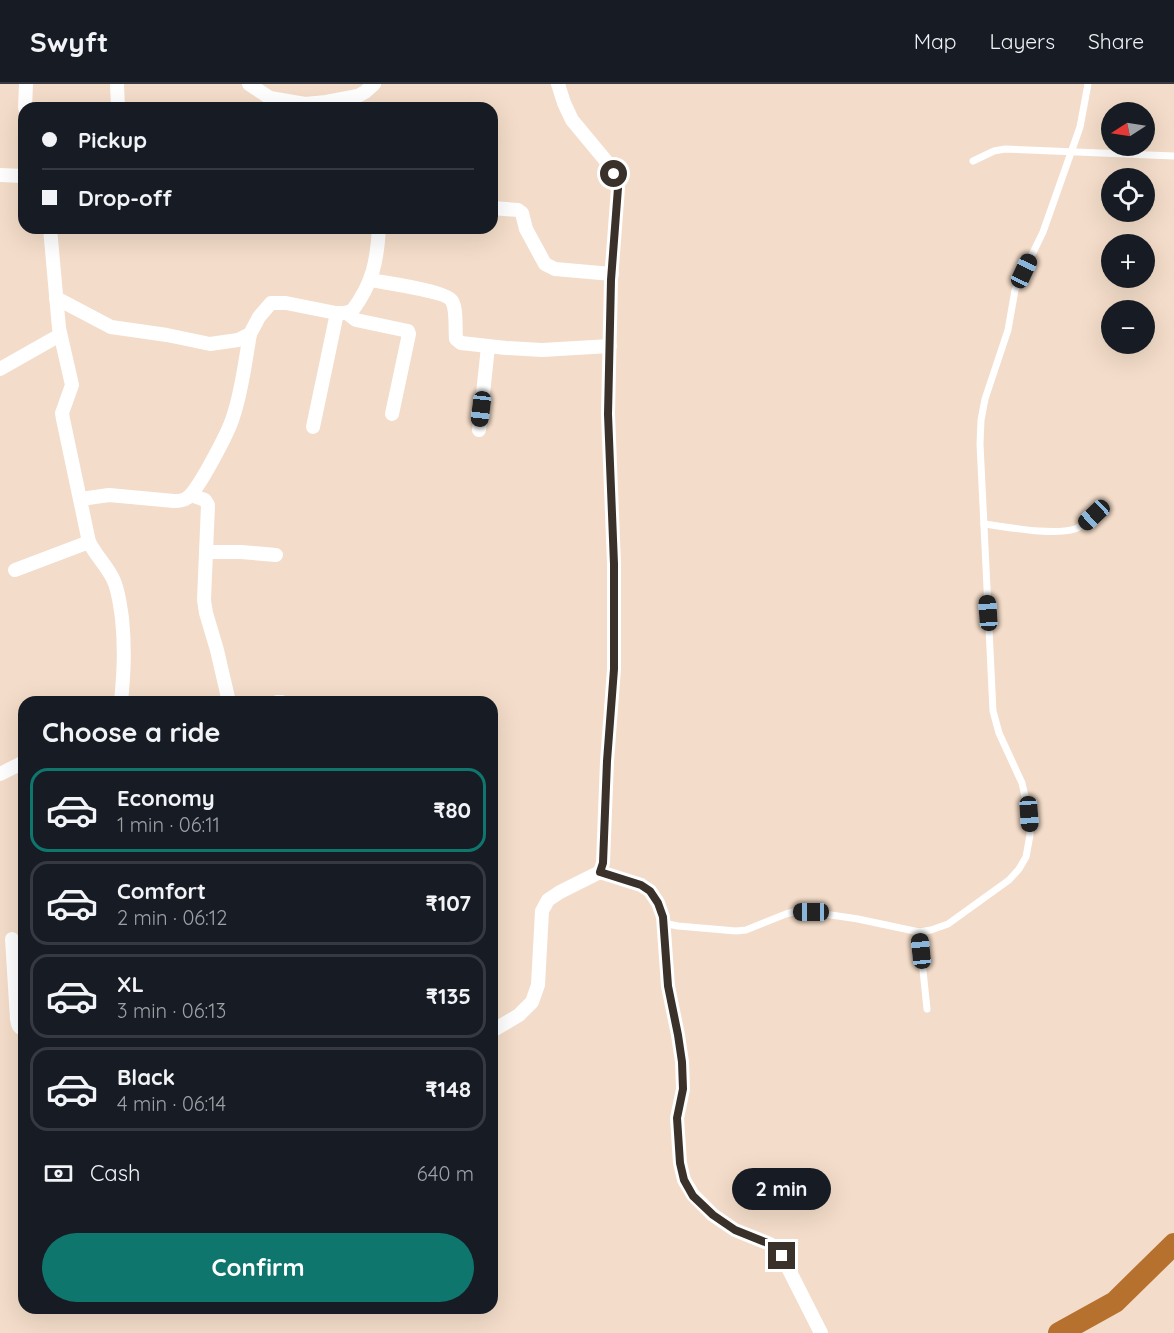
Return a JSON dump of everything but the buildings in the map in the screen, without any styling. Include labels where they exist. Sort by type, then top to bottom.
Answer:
[{"type":"street","points":[[25,102],[26,84]]},
{"type":"street","points":[[117,84],[118,102]]},
{"type":"street","points":[[249,84],[270,99],[290,102]]},
{"type":"street","points":[[270,84],[270,99]]},
{"type":"street","points":[[337,102],[362,94],[374,84]]},
{"type":"street","points":[[558,84],[572,120],[611,167],[618,188],[612,274],[608,414],[614,564],[614,669],[603,863],[600,872]]},
{"type":"street","points":[[0,175],[18,176]]},
{"type":"street","points":[[498,208],[518,210],[522,213],[526,229],[548,267],[612,274]]},
{"type":"street","points":[[51,234],[60,335],[72,385],[62,413],[89,542],[113,579],[119,595],[125,644],[122,696]]},
{"type":"street","points":[[342,313],[354,309],[371,280],[377,257],[379,234]]},
{"type":"street","points":[[371,280],[426,290],[450,298],[453,302],[457,341],[461,344],[542,350],[610,345]]},
{"type":"street","points":[[56,298],[106,325],[118,328],[210,344],[238,340],[250,334]]},
{"type":"street","points":[[81,499],[109,495],[174,501],[183,500],[190,495],[199,485],[232,420],[250,334],[259,317],[271,303],[286,303],[342,313],[356,320],[408,331],[392,414]]},
{"type":"street","points":[[313,427],[342,313]]},
{"type":"street","points":[[0,369],[60,335]]},
{"type":"street","points":[[478,430],[488,347]]},
{"type":"street","points":[[190,495],[205,500],[208,505],[204,606],[228,696]]},
{"type":"street","points":[[15,570],[89,542]]},
{"type":"street","points":[[206,552],[276,555]]},
{"type":"street","points":[[0,774],[18,765]]},
{"type":"street","points":[[498,1027],[519,1015],[532,1002],[538,985],[542,911],[548,900],[600,872],[641,885],[650,891],[663,917],[668,986],[682,1062],[683,1089],[677,1118],[680,1163],[684,1180],[693,1196],[713,1215],[735,1230],[770,1244],[782,1256],[821,1333]]},
{"type":"street","points":[[12,939],[18,1026]]},
{"type":"lane","points":[[663,923],[736,931],[746,930],[786,914],[811,912],[919,932],[931,930],[948,924],[1009,880],[1026,857],[1030,835],[1029,814],[1022,783],[999,733],[993,711],[980,444],[981,420],[985,399],[1008,330],[1015,290],[1043,232],[1080,127],[1088,84]]},
{"type":"lane","points":[[973,160],[1005,149],[1174,156]]},
{"type":"lane","points":[[984,524],[1044,531],[1067,530],[1076,529],[1094,515]]},
{"type":"lane","points":[[919,932],[927,1009]]},
{"type":"waterway","points":[[1059,1333],[1115,1302],[1174,1244]]},
{"type":"route","points":[[614,174],[618,188],[611,280],[608,414],[614,564],[614,669],[603,863],[600,872],[641,885],[650,891],[663,917],[668,986],[682,1062],[683,1089],[677,1118],[680,1163],[684,1180],[693,1196],[713,1215],[735,1230],[770,1244],[782,1256]]}]
